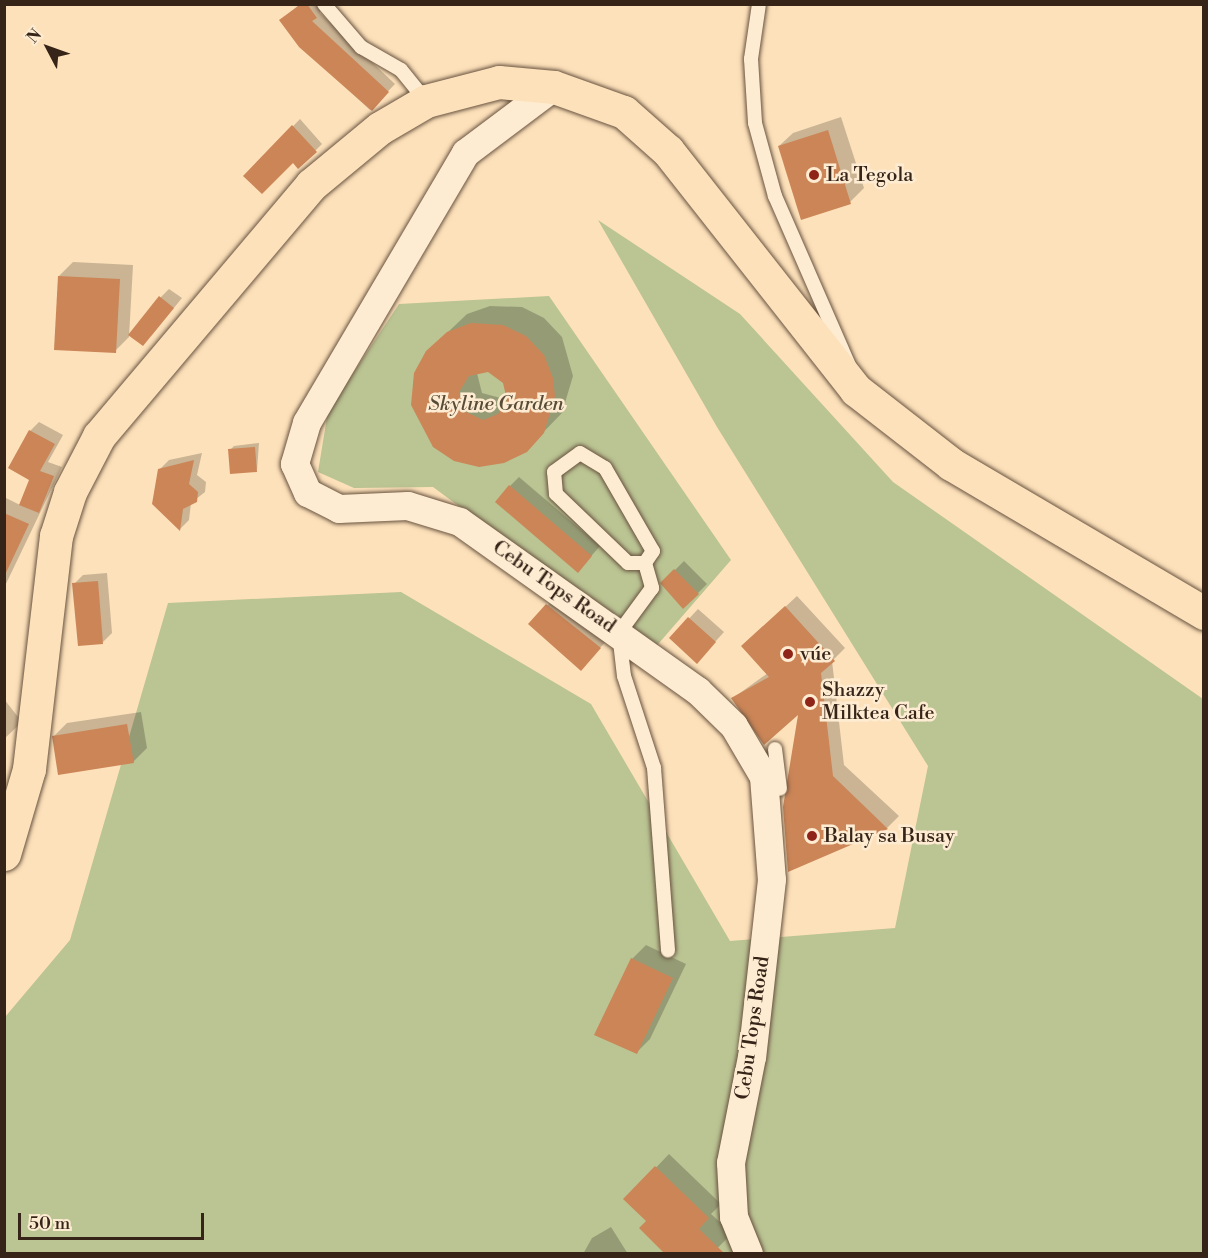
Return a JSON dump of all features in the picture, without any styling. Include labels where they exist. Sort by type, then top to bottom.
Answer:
[{"type":"main road","points":[[4,854],[29,769],[56,536],[70,492],[99,436],[311,185],[380,128],[426,100],[499,82],[554,87],[624,112],[668,151],[856,390],[951,464],[1203,613]]},
{"type":"street","name":"Cebu Tops Road","points":[[554,87],[466,153],[307,423],[295,464],[308,493],[339,509],[408,506],[460,522],[698,691],[734,726],[774,779],[772,880],[752,1056],[731,1163],[734,1217],[749,1254]]},
{"type":"lane","points":[[324,4],[361,47],[401,70],[426,100]]},
{"type":"lane","points":[[759,4],[751,59],[755,123],[775,196],[842,341],[856,390]]},
{"type":"lane","points":[[580,453],[604,468],[653,551],[645,562],[628,563],[556,494],[554,472],[580,453]]},
{"type":"lane","points":[[645,562],[652,588],[619,633],[624,676],[654,768],[668,950]]},
{"type":"lane","points":[[774,779],[775,749]]},
{"type":"green space","points":[[598,220],[740,314],[893,482],[1203,699],[1203,1253],[5,1254],[5,1017],[70,940],[168,603],[401,592],[591,704],[730,941],[895,928],[928,766],[717,427]]},
{"type":"green space","name":"Skyline Garden","points":[[549,296],[731,560],[653,650],[433,487],[354,488],[318,472],[328,411],[399,304]]},
{"type":"building","points":[[301,4],[307,4],[317,18],[312,21],[389,92],[372,111],[299,47],[279,20]]},
{"type":"building","points":[[292,125],[317,152],[298,169],[293,163],[262,194],[243,176]]},
{"type":"building","name":"La Tegola","points":[[828,130],[851,204],[801,220],[778,146]]},
{"type":"building","points":[[58,276],[120,279],[116,353],[54,350]]},
{"type":"building","points":[[159,296],[174,308],[143,346],[128,335]]},
{"type":"building","points":[[471,323],[503,325],[526,336],[544,355],[553,378],[555,396],[544,433],[527,452],[504,463],[479,467],[454,461],[433,447],[411,405],[414,373],[426,351],[447,332]],"holes":[[[488,372],[503,383],[507,400],[498,414],[483,420],[464,411],[459,392],[469,376]]]},
{"type":"building","points":[[29,430],[55,444],[40,471],[54,476],[39,513],[19,505],[29,480],[8,468]]},
{"type":"building","points":[[255,447],[257,472],[230,474],[228,449]]},
{"type":"building","points":[[194,460],[189,484],[198,492],[197,502],[183,509],[180,531],[152,504],[158,469]]},
{"type":"building","points":[[509,485],[592,556],[578,573],[495,502]]},
{"type":"building","points":[[4,513],[29,524],[4,577]]},
{"type":"building","points":[[674,569],[699,594],[683,609],[660,583]]},
{"type":"building","points":[[98,581],[103,644],[78,646],[72,583]]},
{"type":"building","points":[[546,604],[601,648],[581,671],[528,624]]},
{"type":"building","points":[[785,606],[835,661],[821,673],[833,776],[888,829],[788,872],[783,807],[798,715],[764,745],[731,698],[769,677],[741,646]]},
{"type":"building","points":[[688,617],[716,642],[697,664],[669,638]]},
{"type":"building","points":[[127,724],[134,763],[58,775],[52,736]]},
{"type":"building","points":[[631,958],[673,978],[637,1054],[594,1035]]},
{"type":"building","points":[[655,1166],[709,1218],[699,1229],[725,1254],[665,1254],[639,1228],[646,1221],[623,1199]]},
{"type":"place","name":"La Tegola","points":[[814,175]]},
{"type":"place","name":"vúe","points":[[788,654]]},
{"type":"place","name":"Shazzy Milktea Cafe","points":[[810,702]]},
{"type":"place","name":"Balay sa Busay","points":[[812,836]]}]
